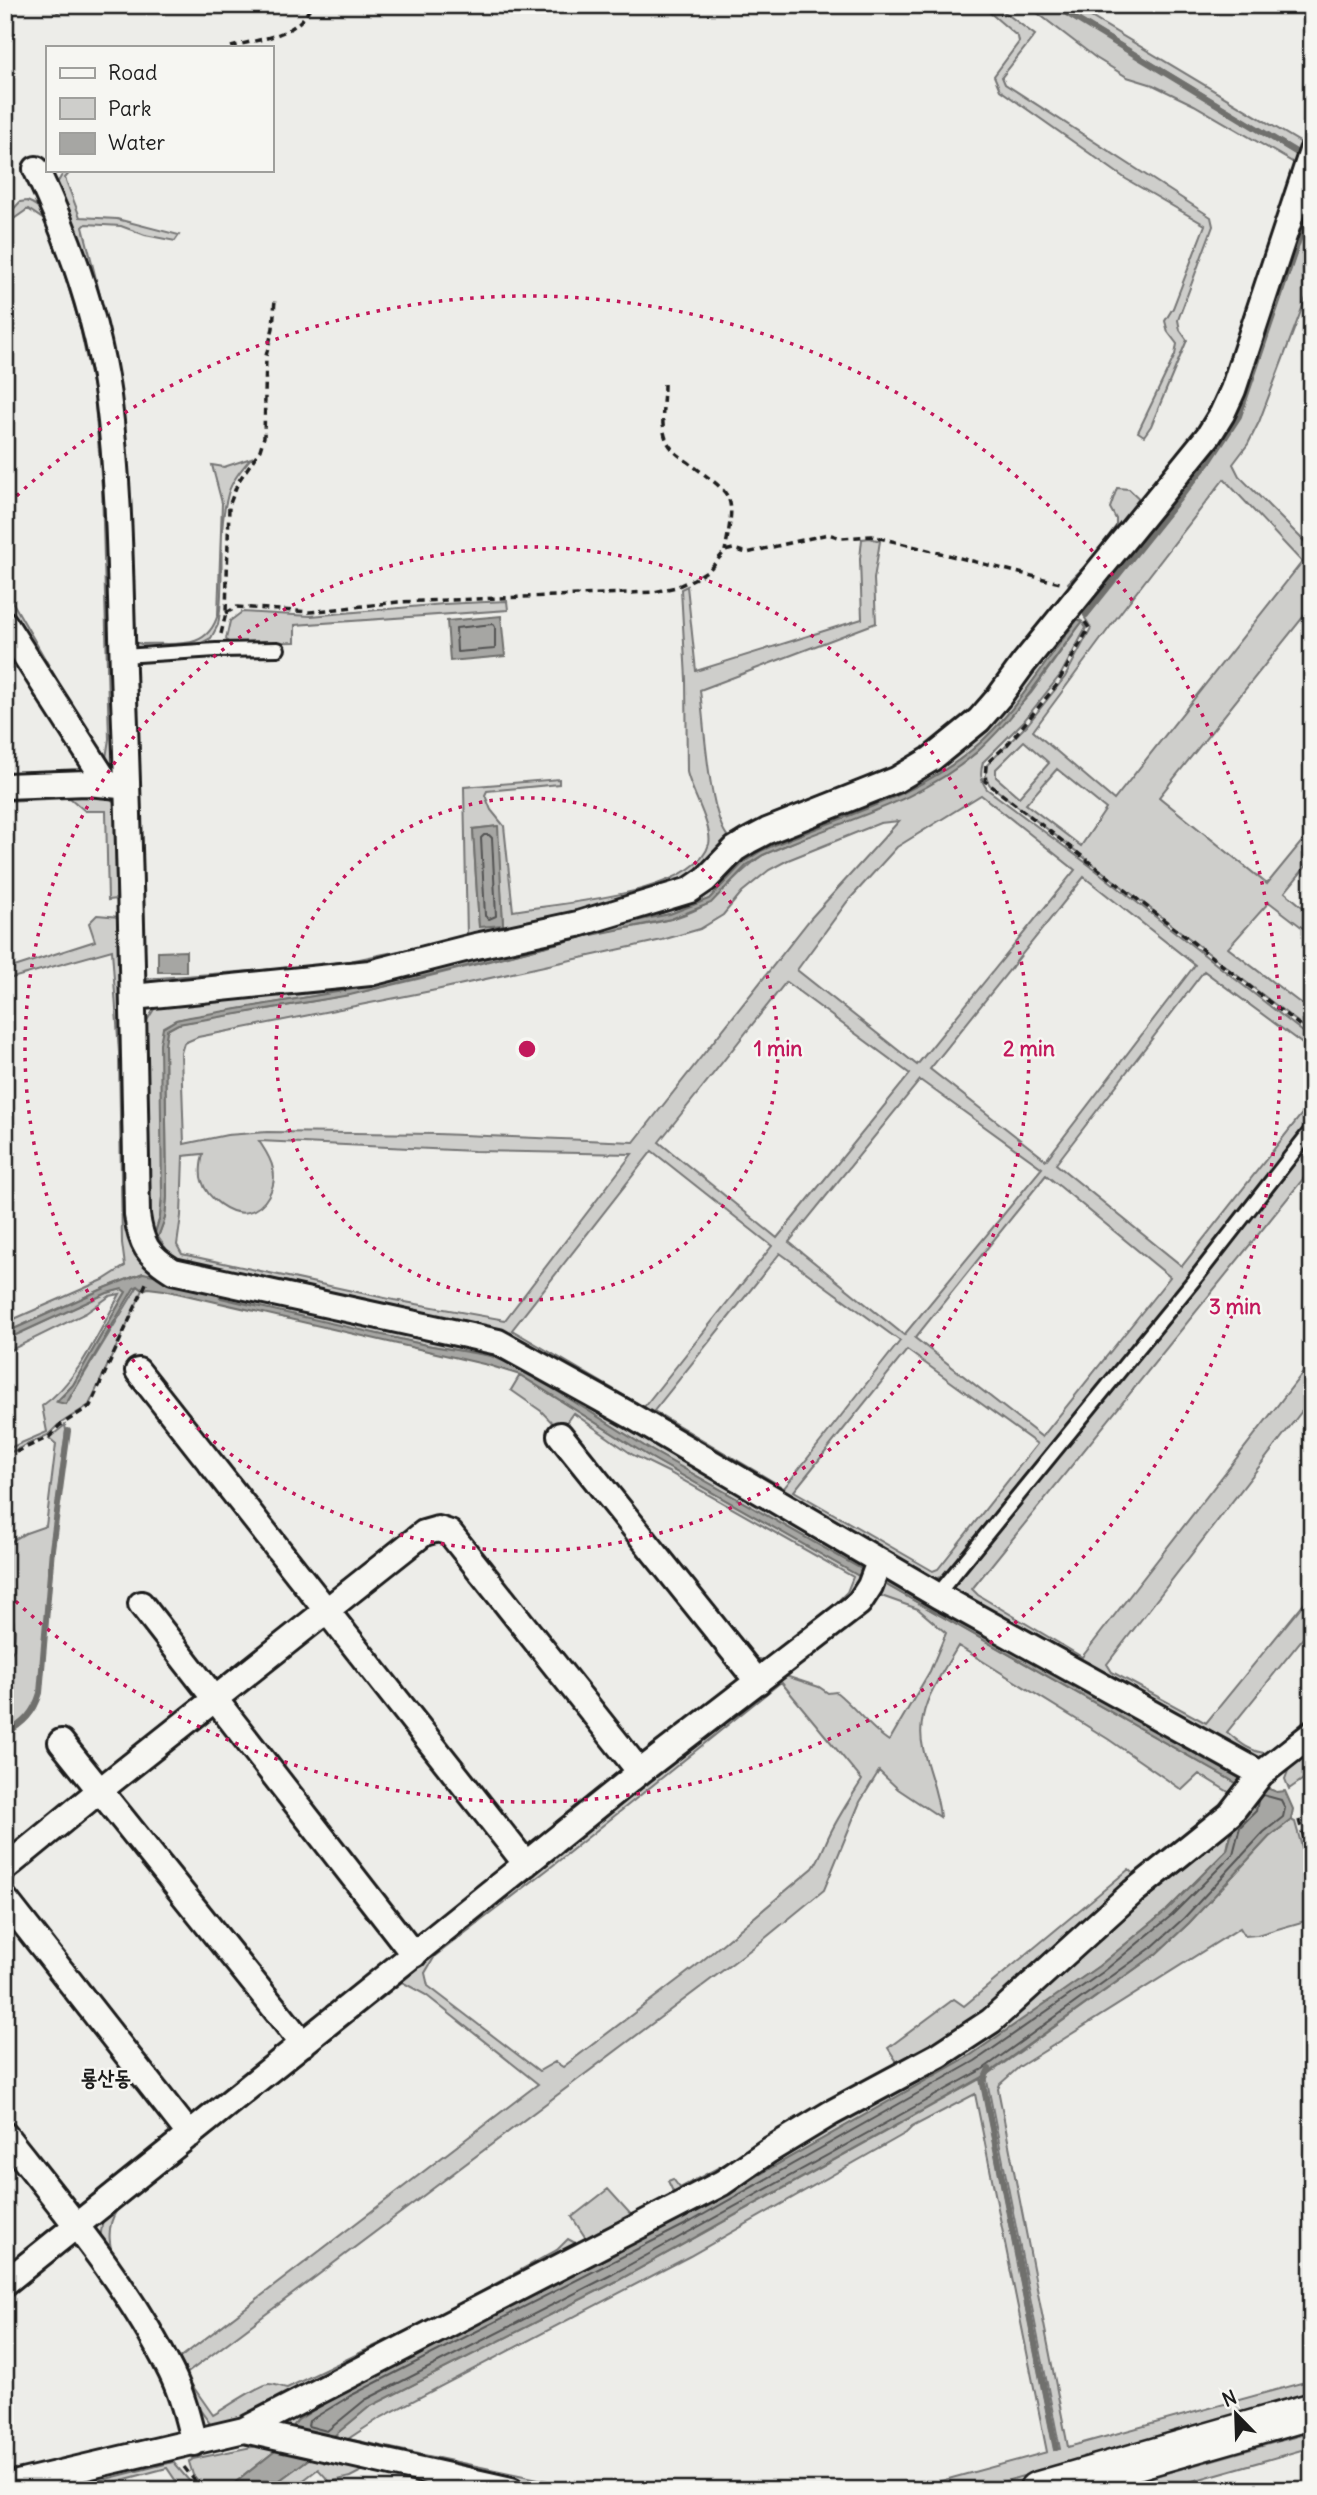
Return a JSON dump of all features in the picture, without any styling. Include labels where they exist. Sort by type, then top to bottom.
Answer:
[{"type":"main road","points":[[1037,2490],[1312,2411]]},
{"type":"street","points":[[133,997],[370,973],[578,924],[690,890],[706,879],[735,849],[766,831],[896,780],[931,760],[979,720],[999,697],[1209,435],[1233,390],[1312,151]]},
{"type":"street","points":[[36,169],[72,250],[92,317],[107,393],[116,471],[123,656],[118,785],[133,997],[137,1215],[144,1246],[157,1261],[173,1271],[498,1342],[937,1595],[1261,1774]]},
{"type":"street","points":[[5,624],[118,785]]},
{"type":"street","points":[[5,786],[87,783],[118,785]]},
{"type":"street","points":[[138,1371],[526,1864]]},
{"type":"street","points":[[560,1435],[758,1682]]},
{"type":"street","points":[[5,1868],[424,1533],[438,1530],[450,1533],[640,1772]]},
{"type":"street","points":[[5,2283],[640,1772],[859,1603],[870,1586],[879,1562]]},
{"type":"street","points":[[141,1604],[414,1955]]},
{"type":"street","points":[[5,2486],[244,2430],[722,2183],[831,2113],[964,2040],[991,2021],[1133,1892],[1230,1814],[1261,1774],[1312,1734]]},
{"type":"street","points":[[61,1742],[303,2044]]},
{"type":"street","points":[[5,1899],[190,2135]]},
{"type":"street","points":[[5,2135],[119,2282],[172,2372],[184,2406],[186,2445]]},
{"type":"street","points":[[244,2430],[511,2490]]},
{"type":"lane","points":[[123,656],[278,649]]},
{"type":"lane","points":[[937,1595],[1189,1286],[1312,1129]]},
{"type":"path","points":[[235,46],[286,32],[298,26],[311,5]]},
{"type":"path","points":[[216,650],[226,613],[229,506],[237,482],[260,450],[264,437],[266,356],[273,328],[275,299]]},
{"type":"path","points":[[226,613],[237,607],[310,612],[398,603],[654,592],[694,579],[710,569],[725,551],[732,508],[729,495],[676,454],[667,442],[664,430],[664,384]]},
{"type":"path","points":[[725,551],[733,549],[747,552],[828,534],[841,538],[872,536],[1067,584],[1078,613],[1089,628],[1056,686],[1007,746],[986,764],[985,781],[1312,1035]]},
{"type":"path","points":[[5,1457],[49,1437],[60,1426],[90,1406],[143,1292]]},
{"type":"path","points":[[1299,1820],[1312,1870]]},
{"type":"path","points":[[186,2445],[183,2465],[202,2490]]},
{"type":"green space","points":[[981,5],[995,5],[1035,35],[1002,77],[1005,84],[1211,217],[1213,226],[1178,320],[1180,330],[1187,340],[1151,426],[1144,436],[1138,432],[1175,355],[1177,344],[1168,332],[1165,321],[1173,308],[1205,225],[1126,179],[1000,90],[994,76],[1019,42],[1018,37]]},
{"type":"green space","points":[[1027,5],[1051,5],[1304,159],[1301,167],[1194,105],[1153,85],[1127,77],[1096,58]]},
{"type":"green space","points":[[1056,5],[1071,5],[1308,147],[1305,155]]},
{"type":"green space","points":[[1312,165],[1312,196],[1237,416],[1210,458],[1084,614],[1081,611],[1203,452]]},
{"type":"green space","points":[[64,172],[70,172],[65,178],[80,217],[117,219],[179,235],[175,241],[145,235],[121,226],[86,224],[83,227],[109,331],[119,387],[135,642],[187,643],[206,635],[213,626],[218,614],[222,503],[212,465],[224,467],[251,458],[232,484],[224,510],[218,625],[211,638],[196,646],[133,650],[123,497],[56,185]]},
{"type":"green space","points":[[27,201],[45,214],[63,246],[106,428],[115,777],[5,616],[5,589],[79,718],[106,758],[109,739],[102,487],[94,393],[79,323],[56,246],[44,220],[28,209],[5,225],[5,218],[20,202]]},
{"type":"green space","points":[[1312,206],[1312,282],[1259,422],[1248,444],[1233,464],[1239,476],[1312,549],[1312,606],[1159,797],[1267,884],[1312,829],[1312,859],[1285,892],[1312,915],[1312,935],[1269,902],[1228,948],[1312,1012],[1312,1033],[990,785],[986,776],[987,765],[1027,725],[1065,677],[1091,628],[1085,618],[1212,460],[1240,417]],"holes":[[[1224,479],[1302,562],[1114,800],[1033,731]],[[1024,741],[1049,763],[1019,797],[996,777],[996,769]],[[1057,769],[1106,809],[1081,846],[1026,804]]]},
{"type":"green space","points":[[1117,488],[1129,489],[1146,505],[1073,592],[1068,583],[1089,562],[1116,526],[1116,519],[1110,508]]},
{"type":"green space","points":[[862,539],[880,541],[874,579],[876,623],[700,690],[708,768],[722,827],[729,838],[754,828],[709,864],[660,894],[324,974],[144,986],[142,864],[145,979],[330,965],[467,937],[464,787],[559,779],[559,784],[487,791],[485,795],[491,810],[504,826],[513,911],[623,894],[679,875],[698,861],[709,844],[708,828],[687,772],[681,589],[687,586],[696,671],[862,619]],"holes":[[[497,826],[503,924],[479,927],[473,829]]]},
{"type":"green space","points":[[507,601],[508,610],[295,625],[295,642],[234,643],[226,639],[230,621],[242,612],[311,616]]},
{"type":"green space","points":[[1074,610],[1078,619],[1029,687],[1003,720],[973,749],[950,767],[898,795],[761,851],[744,862],[709,899],[670,914],[392,980],[176,1020],[163,1027],[162,1197],[154,1236],[145,1215],[143,1027],[156,1006],[591,925],[738,856],[904,783]]},
{"type":"green space","points":[[1082,622],[1086,628],[1061,674],[1023,722],[983,762],[981,776],[987,789],[1312,1039],[1312,1051],[1204,971],[1056,1164],[1182,1266],[1312,1101],[1312,1118],[1226,1230],[941,1577],[933,1580],[526,1349],[174,1260],[158,1237],[165,1218],[167,1197],[167,1030],[178,1024],[381,988],[584,936],[667,920],[693,911],[713,900],[763,855],[932,783],[976,753],[1031,693]],"holes":[[[981,795],[1075,870],[917,1065],[797,970],[847,902],[897,847]],[[899,821],[811,918],[634,1142],[437,1134],[267,1132],[227,1135],[184,1144],[181,1053],[184,1043],[198,1037],[436,990],[662,940],[700,929],[723,915],[742,892],[769,870],[880,823]],[[1084,877],[1195,965],[1046,1160],[930,1069]],[[786,982],[910,1074],[777,1238],[659,1142]],[[920,1080],[1042,1168],[904,1335],[789,1242]],[[259,1141],[474,1151],[632,1154],[505,1320],[394,1300],[182,1254],[177,1245],[183,1156],[203,1154],[201,1175],[209,1194],[220,1204],[241,1213],[254,1210],[269,1195],[274,1176],[269,1157]],[[652,1151],[772,1246],[644,1407],[512,1330]],[[1046,1175],[1170,1277],[1042,1437],[915,1338]],[[780,1253],[900,1341],[784,1488],[654,1411]],[[907,1350],[1037,1444],[938,1569],[933,1571],[794,1491]]]},
{"type":"green space","points":[[81,790],[108,797],[117,804],[116,899],[108,900],[106,811],[85,811],[70,798],[5,801],[5,793]]},
{"type":"green space","points":[[97,915],[120,917],[137,1248],[488,1346],[861,1564],[861,1569],[649,1449],[522,1369],[491,1356],[426,1345],[287,1314],[221,1298],[143,1273],[5,1333],[5,1323],[103,1280],[125,1266],[122,1243],[119,1053],[112,950],[5,980],[5,970],[95,941],[89,923]]},
{"type":"green space","points":[[1312,1141],[1312,1168],[972,1589],[1082,1657],[1312,1361],[1312,1398],[1107,1664],[1112,1672],[1206,1723],[1312,1593],[1312,1627],[1227,1732],[1250,1749],[1267,1753],[1312,1715],[1312,1726],[1265,1760],[1254,1760],[951,1590]]},
{"type":"green space","points":[[138,1286],[143,1290],[89,1405],[58,1425],[48,1435],[5,1455],[5,1450],[47,1432],[42,1406],[67,1383],[77,1369],[120,1294],[110,1296],[86,1313],[5,1353],[5,1340],[107,1293],[122,1289],[126,1292],[73,1385],[57,1401],[66,1404]]},
{"type":"green space","points":[[520,1375],[650,1457],[859,1576],[856,1588],[848,1600],[762,1670],[748,1657],[765,1660],[772,1656],[829,1610],[847,1592],[853,1577],[670,1473],[633,1455],[573,1413],[560,1431],[541,1411],[511,1390]]},
{"type":"green space","points":[[65,1425],[39,1693],[27,1716],[5,1732],[5,1661],[14,1649],[15,1631],[5,1569],[5,1545],[46,1526],[56,1444],[49,1438]]},
{"type":"green space","points":[[883,1583],[1245,1788],[1232,1794],[1199,1774],[1182,1790],[1108,1739],[958,1646],[930,1694],[922,1720],[923,1748],[940,1817],[898,1789],[879,1771],[860,1802],[824,1890],[758,1944],[185,2375],[213,2415],[264,2385],[287,2388],[439,2315],[557,2250],[568,2239],[579,2245],[587,2240],[572,2217],[608,2189],[635,2219],[298,2399],[221,2425],[211,2425],[179,2381],[172,2364],[538,2084],[426,1995],[402,1982],[117,2210],[110,2226],[110,2234],[111,2251],[118,2277],[100,2239],[103,2218],[780,1674],[819,1687],[828,1693],[836,1692],[889,1741],[930,1671],[946,1633],[918,1609],[873,1593]],"holes":[[[781,1682],[862,1780],[835,1823],[813,1868],[696,1966],[563,2067],[555,2062],[539,2071],[428,1986],[425,1973],[435,1956],[551,1867]]]},
{"type":"green space","points":[[1312,1739],[1312,1773],[1289,1789],[1285,1779],[1291,1763]]},
{"type":"green space","points":[[1249,1795],[1231,1830],[1227,1850],[1167,1910],[1099,1966],[971,2055],[688,2215],[346,2390],[294,2430],[262,2423],[961,2045]]},
{"type":"green space","points":[[1291,1820],[1295,1822],[1312,1883],[1312,1919],[1257,1935],[1245,1936],[1240,1928],[1019,2067],[998,2089],[1068,2447],[1312,2380],[1312,2394],[974,2490],[908,2490],[1047,2452],[975,2094],[912,2127],[906,2133],[690,2256],[380,2418],[348,2439],[591,2490],[551,2490],[329,2440],[369,2407],[617,2281],[980,2079],[1054,2450],[1060,2449],[986,2076],[1156,1954],[1189,1923],[1269,1837]]},
{"type":"green space","points":[[1129,1869],[1142,1881],[1008,2001],[678,2202],[668,2181],[673,2179],[680,2188],[899,2065],[888,2048],[954,1999],[964,2006]]},
{"type":"green space","points":[[1312,2432],[1312,2447],[1161,2490],[1106,2490]]},
{"type":"green space","points":[[266,2444],[284,2444],[226,2490],[206,2490],[193,2475],[189,2462],[193,2459]]},
{"type":"green space","points":[[317,2453],[371,2466],[350,2477],[330,2482],[318,2469],[296,2486],[298,2490],[266,2490]]},
{"type":"green space","points":[[173,2462],[197,2490],[182,2490],[167,2468],[84,2490],[62,2490]]},
{"type":"water","points":[[501,616],[505,656],[450,661],[447,621]]},
{"type":"water","points":[[1078,619],[1082,622],[1020,706],[993,737],[954,770],[903,799],[763,855],[747,865],[711,903],[671,919],[587,936],[350,995],[178,1024],[167,1030],[167,1197],[165,1218],[158,1237],[154,1236],[162,1197],[160,1043],[163,1028],[176,1020],[190,1017],[349,990],[586,931],[670,914],[709,899],[744,862],[761,851],[898,795],[950,767],[1003,720]]},
{"type":"water","points":[[498,826],[503,925],[479,927],[473,829]]},
{"type":"water","points":[[186,951],[186,972],[158,972],[158,952]]},
{"type":"water","points":[[143,1273],[183,1281],[221,1298],[426,1345],[491,1356],[522,1369],[649,1449],[861,1569],[859,1576],[650,1457],[520,1375],[488,1365],[164,1290],[143,1290],[138,1286],[134,1288],[66,1404],[57,1402],[73,1385],[126,1292],[122,1289],[107,1293],[5,1340],[5,1333]]},
{"type":"water","points":[[887,1579],[1252,1778],[1245,1788],[883,1583]]},
{"type":"water","points":[[1264,1787],[1277,1792],[1285,1791],[1293,1809],[1291,1820],[1269,1837],[1189,1923],[1156,1954],[986,2075],[617,2281],[369,2407],[329,2440],[294,2430],[298,2420],[346,2390],[688,2215],[971,2055],[1099,1966],[1167,1910],[1227,1850],[1235,1822]]},
{"type":"water","points":[[284,2444],[317,2453],[266,2490],[226,2490]]},
{"type":"waterway","points":[[58,10],[69,5]]},
{"type":"waterway","points":[[1053,5],[1302,156]]},
{"type":"waterway","points":[[1086,615],[1211,459],[1239,416],[1312,201]]},
{"type":"waterway","points":[[5,1734],[27,1717],[40,1693],[52,1549],[68,1431]]},
{"type":"waterway","points":[[989,2069],[983,2082],[1056,2448]]},
{"type":"district","name":"룡산동","points":[[106,2077]]}]
